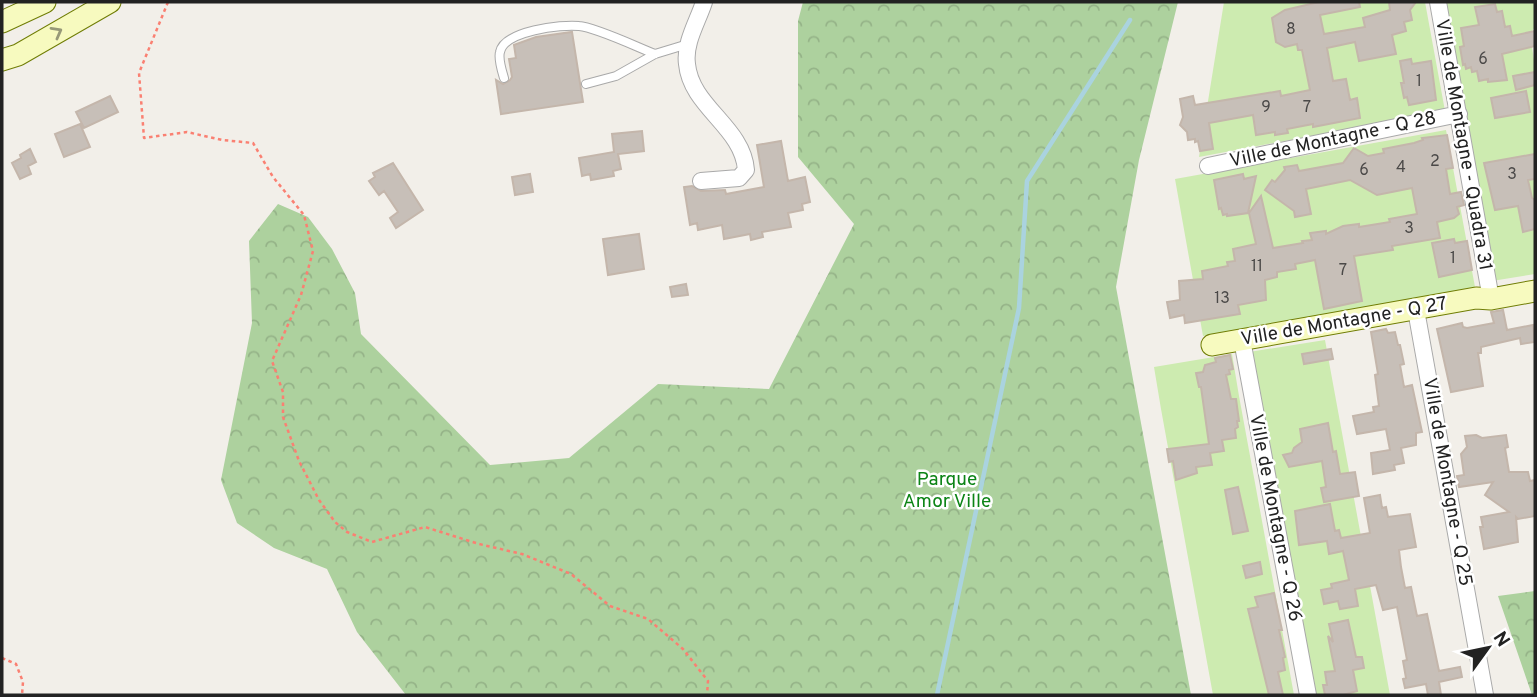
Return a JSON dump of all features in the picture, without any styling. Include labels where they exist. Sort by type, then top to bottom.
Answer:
[{"type":"street","points":[[2,22],[45,2]]},
{"type":"street","points":[[2,60],[18,55],[110,2]]},
{"type":"street","points":[[701,181],[739,178],[746,170],[745,160],[737,143],[694,89],[687,64],[688,44],[704,2]]},
{"type":"street","name":"Ville de Montagne - Quadra 31","points":[[1438,2],[1459,114],[1485,296]]},
{"type":"street","name":"Ville de Montagne - Q 28","points":[[1208,166],[1459,114]]},
{"type":"street","points":[[1485,296],[1535,279]]},
{"type":"street","points":[[1485,296],[1535,291]]},
{"type":"street","name":"Ville de Montagne - Q 27","points":[[1212,345],[1485,296]]},
{"type":"street","name":"Ville de Montagne - Q 25","points":[[1416,310],[1485,695]]},
{"type":"street","name":"Ville de Montagne - Q 26","points":[[1242,340],[1308,695]]},
{"type":"lane","points":[[504,78],[499,52],[504,44],[524,33],[556,27],[581,26],[655,54]]},
{"type":"lane","points":[[586,84],[616,76],[655,54],[688,44]]},
{"type":"path","points":[[168,2],[139,74],[144,138],[187,132],[222,140],[253,143],[273,177],[304,215],[313,251],[302,295],[272,361],[283,391],[283,417],[299,461],[319,500],[335,522],[347,532],[372,542],[425,527],[522,554],[571,573],[610,606],[648,619],[683,649],[708,681],[708,695]]},
{"type":"path","points":[[2,658],[16,664],[23,682],[22,695]]},
{"type":"green space","name":"Parque Amor Ville","points":[[803,2],[1178,2],[1139,160],[1116,287],[1191,695],[406,695],[357,632],[327,569],[274,548],[237,523],[221,480],[252,323],[249,241],[278,204],[308,217],[332,249],[355,293],[361,334],[490,465],[569,458],[658,384],[769,389],[854,224],[798,157],[798,21]]},
{"type":"green space","points":[[1224,2],[1425,2],[1445,111],[1199,157]]},
{"type":"green space","points":[[1444,2],[1535,2],[1535,27],[1530,34],[1535,67],[1535,274],[1492,281]]},
{"type":"green space","points":[[1446,130],[1475,287],[1203,336],[1175,179]]},
{"type":"green space","points":[[1325,340],[1390,695],[1311,695],[1249,352]]},
{"type":"green space","points":[[1232,354],[1294,695],[1213,695],[1161,409],[1154,367]]},
{"type":"green space","points":[[1535,591],[1535,695],[1532,695],[1498,596]]},
{"type":"building","points":[[1319,2],[1359,2],[1360,7],[1320,15],[1324,34],[1365,27],[1363,18],[1390,10],[1389,2],[1416,2],[1410,10],[1412,20],[1404,22],[1406,31],[1392,35],[1396,54],[1359,61],[1355,42],[1327,48],[1333,81],[1346,79],[1350,100],[1357,98],[1360,118],[1287,129],[1288,133],[1275,135],[1275,132],[1256,135],[1253,115],[1209,123],[1213,149],[1200,151],[1198,141],[1188,140],[1187,132],[1180,125],[1183,117],[1180,99],[1193,96],[1195,105],[1280,91],[1281,96],[1310,90],[1302,50],[1298,50],[1297,44],[1285,47],[1276,42],[1272,18],[1285,10]]},
{"type":"building","points":[[1495,4],[1497,12],[1502,11],[1505,27],[1510,26],[1512,36],[1535,31],[1535,46],[1502,54],[1507,80],[1479,81],[1477,71],[1472,72],[1471,67],[1466,69],[1465,64],[1463,65],[1461,28],[1479,25],[1475,7]]},
{"type":"building","points":[[572,32],[583,102],[501,114],[496,80],[503,84],[512,77],[509,59],[516,58],[514,45],[536,37]]},
{"type":"building","points":[[1411,59],[1412,64],[1431,61],[1436,100],[1409,105],[1407,97],[1404,98],[1400,61]]},
{"type":"building","points":[[1535,72],[1535,85],[1516,90],[1513,76]]},
{"type":"building","points":[[1526,91],[1530,112],[1495,118],[1491,98]]},
{"type":"building","points":[[110,96],[118,112],[84,128],[76,112]]},
{"type":"building","points":[[80,124],[90,147],[64,157],[55,134]]},
{"type":"building","points":[[642,131],[644,151],[618,154],[621,169],[613,171],[614,176],[591,180],[590,174],[582,176],[579,158],[614,152],[612,134]]},
{"type":"building","points":[[1447,135],[1453,168],[1446,169],[1450,194],[1461,192],[1464,205],[1457,207],[1459,214],[1454,218],[1437,222],[1440,238],[1392,246],[1393,250],[1354,256],[1362,301],[1324,309],[1315,260],[1295,264],[1296,269],[1277,272],[1277,277],[1265,280],[1266,300],[1238,305],[1240,314],[1185,323],[1184,315],[1170,318],[1167,302],[1180,300],[1179,281],[1203,279],[1202,271],[1228,266],[1227,262],[1235,261],[1233,249],[1256,244],[1249,213],[1261,196],[1273,248],[1312,240],[1310,233],[1326,231],[1326,234],[1343,226],[1359,224],[1359,227],[1390,222],[1389,219],[1417,214],[1412,188],[1377,195],[1350,180],[1306,189],[1311,214],[1295,217],[1294,211],[1265,190],[1272,180],[1275,182],[1285,170],[1284,167],[1297,165],[1299,171],[1343,163],[1354,148],[1368,156],[1384,153],[1383,149],[1423,140],[1422,138]]},
{"type":"building","points":[[781,141],[788,181],[805,177],[810,202],[802,204],[803,210],[788,213],[791,227],[762,232],[763,237],[751,240],[750,234],[724,239],[722,225],[698,230],[697,223],[690,225],[684,187],[692,186],[701,191],[725,190],[726,194],[764,187],[757,145]]},
{"type":"building","points":[[30,149],[36,162],[28,166],[31,174],[20,179],[12,163]]},
{"type":"building","points":[[1535,154],[1535,179],[1528,180],[1532,198],[1535,200],[1535,229],[1523,232],[1518,206],[1495,210],[1484,163]]},
{"type":"building","points":[[393,163],[423,210],[396,228],[390,218],[398,212],[384,191],[379,195],[369,181],[375,177],[373,173]]},
{"type":"building","points":[[530,174],[533,192],[515,195],[512,177]]},
{"type":"building","points":[[1243,174],[1244,179],[1256,176],[1248,213],[1223,215],[1221,208],[1219,209],[1214,180]]},
{"type":"building","points":[[639,234],[644,269],[608,275],[603,239]]},
{"type":"building","points":[[1454,239],[1455,243],[1467,241],[1472,270],[1439,277],[1432,243]]},
{"type":"building","points":[[686,284],[688,295],[672,297],[670,287]]},
{"type":"building","points":[[1503,310],[1507,330],[1533,325],[1535,342],[1521,344],[1520,338],[1481,347],[1481,353],[1478,353],[1483,386],[1451,392],[1437,329],[1462,323],[1463,327],[1467,328],[1494,323],[1491,312]]},
{"type":"building","points":[[1386,329],[1388,333],[1395,332],[1400,345],[1404,364],[1400,365],[1404,387],[1412,385],[1422,432],[1416,433],[1416,445],[1401,448],[1404,463],[1394,465],[1395,470],[1373,474],[1371,453],[1390,450],[1386,429],[1357,434],[1353,416],[1374,412],[1373,407],[1379,406],[1375,375],[1378,374],[1371,332]]},
{"type":"building","points":[[1331,349],[1333,359],[1304,364],[1302,354]]},
{"type":"building","points":[[1230,355],[1233,369],[1226,375],[1231,399],[1236,399],[1239,421],[1235,429],[1236,438],[1222,440],[1224,451],[1210,453],[1212,465],[1196,467],[1197,473],[1176,480],[1173,461],[1169,462],[1167,449],[1209,444],[1201,387],[1196,373],[1203,372],[1205,365],[1216,362],[1215,358]]},
{"type":"building","points":[[1328,423],[1340,474],[1355,472],[1359,496],[1324,502],[1321,488],[1326,487],[1322,461],[1289,467],[1283,455],[1292,453],[1302,442],[1300,429]]},
{"type":"building","points":[[1476,435],[1482,438],[1506,435],[1509,472],[1528,472],[1530,481],[1535,480],[1535,516],[1518,519],[1516,517],[1518,542],[1484,549],[1481,517],[1509,512],[1485,495],[1493,482],[1459,487],[1457,476],[1464,475],[1461,454],[1467,447],[1465,436]]},
{"type":"building","points":[[1238,487],[1248,531],[1233,534],[1225,490]]},
{"type":"building","points":[[1380,495],[1382,508],[1386,507],[1388,517],[1410,514],[1416,547],[1399,550],[1401,567],[1405,588],[1411,587],[1417,616],[1427,614],[1439,671],[1460,667],[1462,677],[1439,682],[1441,695],[1428,695],[1426,684],[1405,688],[1403,661],[1407,660],[1397,607],[1383,610],[1376,585],[1355,589],[1358,606],[1340,609],[1338,601],[1324,604],[1321,590],[1332,588],[1331,584],[1349,580],[1343,551],[1329,554],[1327,541],[1299,545],[1295,511],[1330,504],[1335,531],[1339,530],[1341,538],[1370,533],[1364,498]]},
{"type":"building","points":[[1260,562],[1262,574],[1246,578],[1243,566]]},
{"type":"building","points":[[1274,593],[1285,657],[1285,670],[1278,672],[1283,695],[1269,695],[1248,609],[1258,607],[1255,597]]},
{"type":"building","points":[[1348,620],[1356,657],[1362,657],[1364,668],[1353,670],[1357,691],[1343,695],[1325,695],[1325,672],[1335,671],[1328,636],[1333,642],[1329,624]]},
{"type":"waterway","points":[[937,695],[1019,308],[1027,181],[1130,20]]}]
